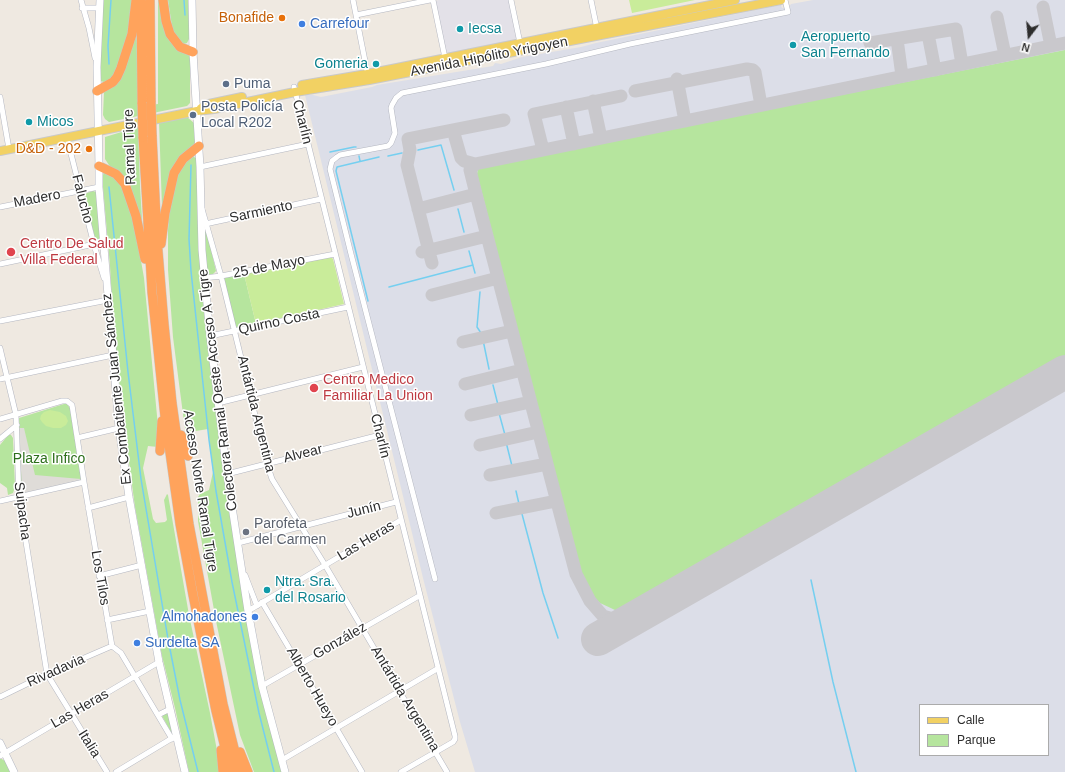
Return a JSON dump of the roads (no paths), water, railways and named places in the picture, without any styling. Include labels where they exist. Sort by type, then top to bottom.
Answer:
[{"type":"highway","points":[[97,91],[113,82],[122,68],[132,34],[136,0]]},
{"type":"highway","name":"Ramal Tigre","points":[[141,0],[147,103]]},
{"type":"highway","name":"Ramal Tigre","points":[[150,0],[147,136],[152,292]]},
{"type":"highway","points":[[163,0],[166,21],[170,34],[180,46],[193,52]]},
{"type":"highway","name":"Ramal Tigre","points":[[147,136],[160,281]]},
{"type":"highway","points":[[160,281],[161,247],[171,178],[183,159],[199,146]]},
{"type":"highway","points":[[99,166],[116,174],[125,184],[128,191],[139,227],[152,292]]},
{"type":"highway","name":"Acceso Norte Ramal Tigre","points":[[160,281],[172,403],[188,524],[223,704]]},
{"type":"highway","name":"Acceso Norte Ramal Tigre","points":[[152,292],[163,394],[180,524],[192,595],[216,711]]},
{"type":"highway","points":[[160,451],[163,394]]},
{"type":"highway","points":[[172,403],[188,456]]},
{"type":"highway","points":[[170,493],[180,524]]},
{"type":"highway","points":[[191,510],[200,586]]},
{"type":"highway","points":[[223,704],[240,772]]},
{"type":"highway","points":[[223,704],[248,772]]},
{"type":"highway","points":[[216,711],[223,772]]},
{"type":"highway","points":[[216,711],[231,772]]},
{"type":"main road","name":"Avenida Hipólito Yrigoyen","points":[[368,77],[445,58],[497,52],[520,43],[597,32],[735,0]]},
{"type":"main road","name":"Avenida Hipólito Yrigoyen","points":[[0,151],[197,110],[214,109],[294,89],[368,77],[597,32],[781,0]]},
{"type":"street","points":[[81,0],[82,8],[89,28],[97,67]]},
{"type":"street","name":"Ex Combatiente Juan Sánchez","points":[[100,0],[97,67],[98,187],[104,242],[106,282],[119,428],[129,497],[159,662],[175,737],[185,772]]},
{"type":"street","name":"Colectora Ramal Oeste Acceso A Tigre","points":[[192,0],[193,52],[201,204],[204,224],[204,278],[218,403],[227,474],[248,611],[262,686],[285,772]]},
{"type":"street","points":[[353,0],[368,77]]},
{"type":"street","points":[[356,15],[430,0]]},
{"type":"street","points":[[433,0],[445,58]]},
{"type":"street","points":[[511,0],[520,43]]},
{"type":"street","points":[[591,0],[597,32]]},
{"type":"street","points":[[435,580],[350,254],[330,169],[332,161],[336,157],[388,146],[396,133],[392,104],[402,93],[788,12],[785,0]]},
{"type":"street","points":[[82,8],[99,8]]},
{"type":"street","name":"Charlín","points":[[294,89],[455,739],[453,742],[436,752]]},
{"type":"street","points":[[0,97],[9,149]]},
{"type":"street","name":"Falucho","points":[[67,138],[94,245],[106,282]]},
{"type":"street","points":[[200,167],[308,144]]},
{"type":"street","name":"Madero","points":[[0,206],[98,187]]},
{"type":"street","name":"Sarmiento","points":[[204,224],[321,199]]},
{"type":"street","name":"Antártida Argentina","points":[[204,224],[221,276],[272,479],[363,628],[447,772]]},
{"type":"street","points":[[0,264],[104,242]]},
{"type":"street","name":"25 de Mayo","points":[[204,278],[335,254]]},
{"type":"street","points":[[0,321],[108,300]]},
{"type":"street","name":"Quirno Costa","points":[[210,336],[348,307]]},
{"type":"street","name":"Suipacha","points":[[0,348],[16,415],[19,498],[47,674]]},
{"type":"street","points":[[0,379],[113,355]]},
{"type":"street","points":[[218,403],[363,367]]},
{"type":"street","name":"Los Tilos","points":[[16,415],[62,401],[67,401],[72,405],[99,576],[112,646]]},
{"type":"street","points":[[0,419],[16,415]]},
{"type":"street","points":[[0,439],[17,425]]},
{"type":"street","points":[[77,438],[119,428]]},
{"type":"street","name":"Alvear","points":[[227,474],[380,435]]},
{"type":"street","points":[[0,501],[19,498],[84,482]]},
{"type":"street","points":[[88,508],[129,497]]},
{"type":"street","name":"Junín","points":[[238,543],[396,502]]},
{"type":"street","name":"Las Heras","points":[[248,611],[401,520]]},
{"type":"street","points":[[99,576],[142,565]]},
{"type":"street","points":[[242,570],[257,606]]},
{"type":"street","name":"González","points":[[262,686],[419,596]]},
{"type":"street","name":"Alberto Hueyo","points":[[262,602],[362,772]]},
{"type":"street","points":[[107,620],[150,611]]},
{"type":"street","points":[[112,646],[121,653],[158,715],[175,737],[116,772]]},
{"type":"street","name":"Rivadavia","points":[[0,697],[47,674],[112,646]]},
{"type":"street","name":"Las Heras","points":[[2,754],[159,662]]},
{"type":"street","points":[[282,760],[437,669]]},
{"type":"street","name":"Italia","points":[[47,674],[107,772]]},
{"type":"street","points":[[158,715],[170,709]]},
{"type":"street","points":[[0,743],[2,754],[14,772]]},
{"type":"street","points":[[401,772],[436,752]]},
{"type":"waterway","points":[[109,64],[108,46],[111,0]]},
{"type":"waterway","points":[[184,0],[185,15]]},
{"type":"waterway","points":[[418,150],[441,145],[454,190]]},
{"type":"waterway","points":[[330,152],[356,147]]},
{"type":"waterway","points":[[388,156],[402,153]]},
{"type":"waterway","points":[[359,156],[360,161]]},
{"type":"waterway","points":[[368,301],[336,171],[337,167],[379,157]]},
{"type":"waterway","points":[[191,165],[189,239],[191,271],[209,440],[216,491],[232,582],[259,713],[274,772]]},
{"type":"waterway","points":[[109,187],[128,372],[141,479],[168,639],[180,700],[198,772]]},
{"type":"waterway","points":[[458,209],[464,232]]},
{"type":"waterway","points":[[469,251],[475,273]]},
{"type":"waterway","points":[[389,287],[473,265]]},
{"type":"waterway","points":[[480,292],[477,327],[481,333]]},
{"type":"waterway","points":[[483,340],[489,369]]},
{"type":"waterway","points":[[493,385],[498,405]]},
{"type":"waterway","points":[[499,413],[505,435]]},
{"type":"waterway","points":[[506,442],[512,466]]},
{"type":"waterway","points":[[516,491],[519,504]]},
{"type":"waterway","points":[[522,514],[543,593],[558,638]]},
{"type":"waterway","points":[[811,580],[833,682],[856,772]]},
{"type":"place","name":"Bonafide","points":[[282,18]]},
{"type":"place","name":"Carrefour","points":[[302,24]]},
{"type":"place","name":"Iecsa","points":[[460,29]]},
{"type":"place","name":"Aeropuerto San Fernando","points":[[793,45]]},
{"type":"place","name":"Gomeria","points":[[376,64]]},
{"type":"place","name":"Puma","points":[[226,84]]},
{"type":"place","name":"Posta Policía Local R202","points":[[193,115]]},
{"type":"place","name":"Micos","points":[[29,122]]},
{"type":"place","name":"D&D - 202","points":[[89,149]]},
{"type":"place","name":"Centro De Salud Villa Federal","points":[[11,252]]},
{"type":"place","name":"Centro Medico Familiar La Union","points":[[314,388]]},
{"type":"place","name":"Parofeta del Carmen","points":[[246,532]]},
{"type":"place","name":"Ntra. Sra. del Rosario","points":[[267,590]]},
{"type":"place","name":"Almohadones","points":[[255,617]]},
{"type":"place","name":"Surdelta SA","points":[[137,643]]},
{"type":"park label","name":"Plaza Infico","points":[[49,459]]}]
